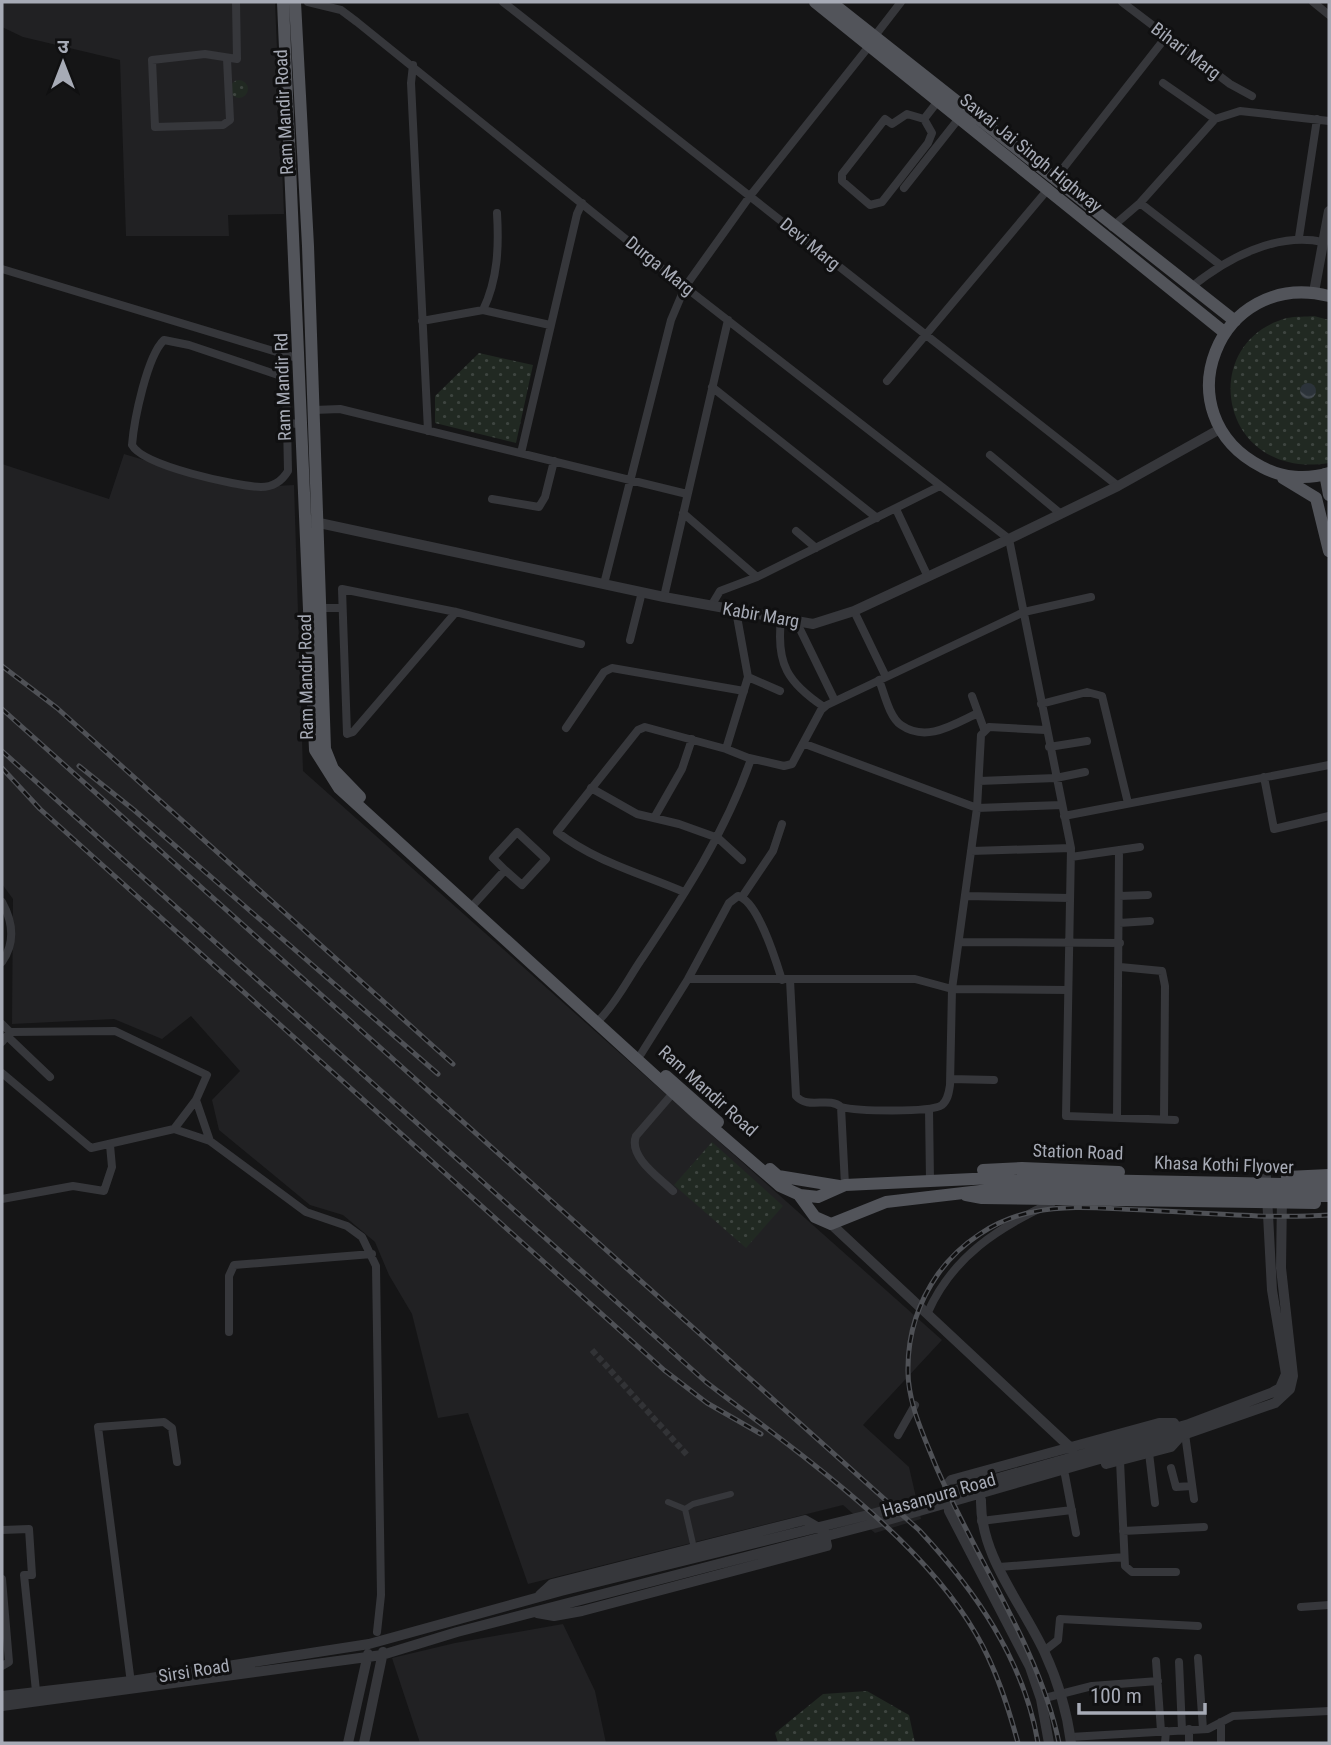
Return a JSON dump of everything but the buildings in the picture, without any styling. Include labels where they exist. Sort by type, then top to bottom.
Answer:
[{"type":"main road","name":"Ram Mandir Rd","points":[[283,2],[306,360],[302,424],[313,522],[316,608],[315,750],[339,788],[673,1093]]},
{"type":"main road","name":"Ram Mandir Road","points":[[295,2],[306,360],[314,410],[313,522]]},
{"type":"main road","name":"Sawai Jai Singh Highway","points":[[815,2],[872,41],[939,101],[1051,184],[1224,331]]},
{"type":"main road","points":[[831,2],[872,41],[1051,184],[1235,321]]},
{"type":"main road","points":[[1329,296],[1314,292],[1273,296],[1251,307],[1224,331],[1212,362],[1209,387],[1213,411],[1220,429],[1246,459],[1316,498],[1329,551]]},
{"type":"main road","points":[[1270,472],[1291,477],[1327,473],[1329,495]]},
{"type":"main road","name":"Ram Mandir Road","points":[[316,608],[325,749],[333,769],[600,1019],[778,1176],[838,1188]]},
{"type":"main road","points":[[673,1093],[780,1186],[799,1195],[818,1197],[838,1188]]},
{"type":"main road","name":"Station Road","points":[[831,1224],[886,1202],[951,1186],[970,1171],[1022,1168],[1266,1177],[1329,1175]]},
{"type":"main road","name":"Station Road","points":[[838,1188],[930,1181],[951,1186]]},
{"type":"main road","name":"Khasa Kothi Flyover","points":[[970,1184],[1006,1188],[1329,1195]]},
{"type":"main road","name":"Khasa Kothi Flyover","points":[[951,1186],[1329,1185]]},
{"type":"main road","points":[[951,1186],[982,1198],[1282,1205],[1329,1202]]},
{"type":"main road","points":[[799,1195],[815,1217],[831,1224]]},
{"type":"street","points":[[227,59],[230,120],[223,125],[155,127],[152,60],[205,54],[237,59],[236,2]]},
{"type":"street","name":"Durga Marg","points":[[308,2],[341,10],[413,65],[685,287],[1009,539]]},
{"type":"street","name":"Devi Marg","points":[[503,2],[1118,485]]},
{"type":"street","points":[[604,584],[671,320],[685,287],[750,196],[901,2]]},
{"type":"street","name":"Bihari Marg","points":[[1122,2],[1166,37],[1252,96]]},
{"type":"street","points":[[1312,2],[1329,15]]},
{"type":"street","points":[[887,381],[1051,184],[1166,37]]},
{"type":"street","points":[[413,65],[411,83],[428,431]]},
{"type":"street","points":[[1164,83],[1215,119]]},
{"type":"street","points":[[924,119],[939,101]]},
{"type":"street","points":[[1112,227],[1140,203],[1215,119],[1240,111],[1329,121]]},
{"type":"street","points":[[907,114],[924,119],[932,133],[928,143],[882,202],[870,205],[842,181],[842,174],[885,119],[892,124],[907,114]]},
{"type":"street","points":[[904,188],[960,117]]},
{"type":"street","points":[[1299,237],[1317,119]]},
{"type":"street","points":[[521,453],[577,214],[582,203]]},
{"type":"street","points":[[1140,203],[1219,264]]},
{"type":"street","points":[[1314,292],[1329,211]]},
{"type":"street","points":[[483,310],[500,248],[497,213]]},
{"type":"street","points":[[1190,288],[1219,264],[1299,237],[1323,242]]},
{"type":"street","points":[[2,269],[306,360]]},
{"type":"street","points":[[422,321],[483,310],[550,326]]},
{"type":"street","points":[[664,597],[727,320]]},
{"type":"street","points":[[164,340],[189,345],[281,376],[286,389],[287,423],[288,471],[275,484],[261,487],[214,478],[154,461],[135,450],[132,445],[144,388],[157,346],[164,340]]},
{"type":"street","points":[[712,387],[877,518]]},
{"type":"street","points":[[314,410],[340,409],[687,494]]},
{"type":"street","points":[[287,423],[302,424]]},
{"type":"street","name":"Kabir Marg","points":[[313,522],[781,620],[797,623],[827,622],[1061,514],[1220,429]]},
{"type":"street","points":[[990,455],[1061,514]]},
{"type":"street","points":[[492,499],[539,508],[545,497],[554,461]]},
{"type":"street","points":[[711,606],[720,591],[757,577],[940,485]]},
{"type":"street","points":[[896,509],[928,577]]},
{"type":"street","points":[[683,513],[757,577]]},
{"type":"street","points":[[796,531],[816,548]]},
{"type":"street","points":[[1009,539],[1071,853],[1066,1116],[1175,1120]]},
{"type":"street","points":[[456,612],[349,734],[346,731],[341,591],[345,588],[456,612],[581,644]]},
{"type":"street","points":[[629,640],[642,592]]},
{"type":"street","points":[[684,892],[618,868],[579,849],[557,832],[638,730],[645,727],[784,766],[796,760],[824,707],[1024,612],[1091,597]]},
{"type":"street","points":[[316,608],[342,608]]},
{"type":"street","points":[[726,749],[748,677],[736,611]]},
{"type":"street","points":[[855,611],[901,726],[935,734],[978,713]]},
{"type":"street","points":[[781,620],[781,655],[791,680],[824,707]]},
{"type":"street","points":[[797,623],[835,701]]},
{"type":"street","points":[[566,728],[604,671],[612,668],[744,691]]},
{"type":"street","points":[[748,677],[780,691]]},
{"type":"street","points":[[1041,704],[1087,692],[1102,696],[1128,803]]},
{"type":"street","points":[[641,1054],[688,979],[729,903],[734,897],[742,897],[749,902],[786,980],[796,1096],[804,1102],[834,1102],[841,1107],[929,1109],[944,1104],[951,1079],[952,989],[977,808],[984,729],[972,696]]},
{"type":"street","points":[[984,729],[1013,726],[1045,730]]},
{"type":"street","points":[[654,818],[682,769],[692,739]]},
{"type":"street","points":[[1049,747],[1087,741]]},
{"type":"street","points":[[805,744],[977,808],[1062,805]]},
{"type":"street","points":[[600,1019],[718,838],[736,802],[751,759],[749,758]]},
{"type":"street","points":[[1064,816],[1329,765]]},
{"type":"street","points":[[979,781],[1056,778],[1084,772]]},
{"type":"street","points":[[1264,777],[1274,829],[1329,816]]},
{"type":"street","points":[[592,788],[614,804],[718,838],[742,860]]},
{"type":"street","points":[[742,897],[773,851],[782,824]]},
{"type":"street","points":[[517,832],[546,859],[522,885],[505,870],[493,858],[517,832]]},
{"type":"street","points":[[971,851],[1071,853],[1140,848]]},
{"type":"street","points":[[1116,1118],[1120,967],[1119,851]]},
{"type":"street","points":[[475,904],[505,870]]},
{"type":"street","points":[[1119,896],[1149,895]]},
{"type":"street","points":[[965,896],[1070,898]]},
{"type":"street","points":[[2,902],[12,931],[9,948],[2,962]]},
{"type":"street","points":[[1119,923],[1150,921]]},
{"type":"street","points":[[959,942],[1120,943]]},
{"type":"street","points":[[1120,967],[1162,971],[1165,986],[1164,1119]]},
{"type":"street","points":[[688,979],[915,979],[952,989],[1068,990]]},
{"type":"street","points":[[2,1024],[6,1037],[50,1077]]},
{"type":"street","points":[[6,1037],[115,1031],[207,1076],[196,1100],[174,1129]]},
{"type":"street","points":[[2,1073],[79,1141],[91,1148],[174,1129],[210,1141],[306,1212],[347,1226],[362,1237],[372,1254],[376,1266],[382,1655],[364,1743]]},
{"type":"street","points":[[951,1079],[994,1080]]},
{"type":"street","points":[[673,1093],[636,1136],[634,1145],[638,1155],[673,1191]]},
{"type":"street","points":[[196,1100],[210,1141]]},
{"type":"street","points":[[838,1188],[841,1107]]},
{"type":"street","points":[[929,1109],[930,1181]]},
{"type":"street","points":[[2,1199],[73,1186],[104,1191],[112,1167],[110,1145]]},
{"type":"street","name":"Hasanpura Road","points":[[381,1636],[872,1514],[1187,1431],[1271,1393],[1284,1382],[1272,1290],[1266,1177]]},
{"type":"street","points":[[949,1511],[1171,1447],[1187,1431],[1275,1403],[1290,1389],[1292,1357],[1281,1268],[1281,1177]]},
{"type":"street","points":[[928,1312],[939,1287],[981,1242],[1014,1219],[1062,1198]]},
{"type":"street","points":[[831,1224],[1065,1443],[1071,1474],[1076,1533]]},
{"type":"street","points":[[229,1332],[229,1276],[234,1265],[372,1254]]},
{"type":"street","points":[[898,1435],[915,1405]]},
{"type":"street","points":[[131,1685],[98,1427],[164,1422],[172,1428],[177,1462]]},
{"type":"street","points":[[1049,1743],[1041,1699],[1030,1667],[949,1511],[945,1496],[951,1480],[1065,1443],[1159,1423],[1187,1431]]},
{"type":"street","points":[[1187,1431],[1194,1499]]},
{"type":"street","name":"Sirsi Road","points":[[2,1696],[131,1685],[382,1655],[535,1612],[888,1520],[1166,1435]]},
{"type":"street","points":[[1149,1453],[1155,1503]]},
{"type":"street","points":[[1120,1461],[1125,1566],[1132,1572],[1176,1572]]},
{"type":"street","points":[[1171,1468],[1176,1487],[1192,1486]]},
{"type":"street","points":[[685,1509],[693,1504],[732,1494]]},
{"type":"street","points":[[981,1500],[981,1521],[999,1567],[1044,1651],[1061,1694],[1071,1740],[1112,1739],[1136,1733],[1203,1729],[1233,1716],[1329,1711]]},
{"type":"street","points":[[668,1502],[685,1509]]},
{"type":"street","points":[[685,1509],[695,1549]]},
{"type":"street","points":[[981,1521],[1072,1510]]},
{"type":"street","points":[[535,1612],[554,1616],[582,1611],[827,1546],[824,1531],[805,1520],[552,1584],[538,1597]]},
{"type":"street","points":[[1123,1531],[1204,1527]]},
{"type":"street","points":[[2,1530],[29,1529],[32,1575],[24,1575],[36,1691]]},
{"type":"street","points":[[999,1567],[1124,1556]]},
{"type":"street","points":[[2,1578],[9,1662],[2,1666]]},
{"type":"street","points":[[1301,1607],[1329,1605]]},
{"type":"street","points":[[1044,1651],[1058,1640],[1060,1619],[1198,1626]]},
{"type":"street","name":"Sirsi Road","points":[[2,1706],[369,1644],[381,1636]]},
{"type":"street","points":[[348,1743],[369,1644]]},
{"type":"street","points":[[1198,1658],[1203,1729]]},
{"type":"street","points":[[1156,1661],[1166,1743]]},
{"type":"street","points":[[1179,1662],[1185,1729],[1189,1743]]},
{"type":"street","points":[[1041,1699],[1092,1686],[1158,1681]]},
{"type":"street","points":[[1221,1722],[1221,1743]]},
{"type":"street","points":[[1136,1733],[1136,1743]]},
{"type":"shaded area","points":[[2,2],[275,2],[284,214],[228,215],[229,236],[126,236],[120,60],[23,37],[2,27]]},
{"type":"shaded area","points":[[239,80],[245,83],[248,89],[245,95],[239,98],[233,95],[230,89],[233,83]]},
{"type":"shaded area","points":[[1314,316],[1329,320],[1329,463],[1292,463],[1264,451],[1244,432],[1233,407],[1231,380],[1239,354],[1258,332],[1287,318]]},
{"type":"shaded area","points":[[479,353],[533,365],[516,443],[435,423],[435,396]]},
{"type":"shaded area","points":[[124,454],[238,488],[294,485],[303,771],[942,1340],[863,1425],[909,1467],[921,1519],[875,1533],[843,1505],[528,1584],[468,1413],[438,1418],[412,1314],[389,1275],[375,1242],[343,1215],[310,1205],[219,1130],[212,1100],[240,1071],[191,1016],[162,1039],[114,1019],[12,1024],[13,899],[2,884],[2,464],[109,499]]},
{"type":"shaded area","points":[[712,1142],[783,1206],[746,1248],[674,1185]]},
{"type":"shaded area","points":[[563,1624],[595,1691],[606,1743],[420,1743],[392,1658],[455,1643]]},
{"type":"shaded area","points":[[867,1691],[909,1715],[915,1743],[778,1743],[775,1733],[823,1694]]},
{"type":"water","points":[[1308,383],[1314,385],[1314,397],[1308,399],[1302,397],[1300,391],[1302,385]]},
{"type":"tunnel","points":[[592,1350],[688,1456]]},
{"type":"railway","points":[[2,666],[57,708],[453,1064]]},
{"type":"railway","points":[[2,709],[919,1530],[959,1577],[994,1628],[1021,1683],[1038,1743]]},
{"type":"railway","points":[[2,751],[706,1382],[816,1466],[889,1529],[952,1598],[976,1634],[1001,1687],[1018,1743]]},
{"type":"railway","points":[[79,766],[134,810],[438,1074]]},
{"type":"railway","points":[[2,768],[40,809],[664,1370],[707,1403],[761,1434]]},
{"type":"railway","points":[[1059,1743],[1037,1672],[950,1498],[913,1405],[908,1380],[909,1355],[912,1330],[925,1295],[947,1263],[968,1243],[1006,1220],[1033,1212],[1089,1208],[1260,1216],[1329,1215]]}]
